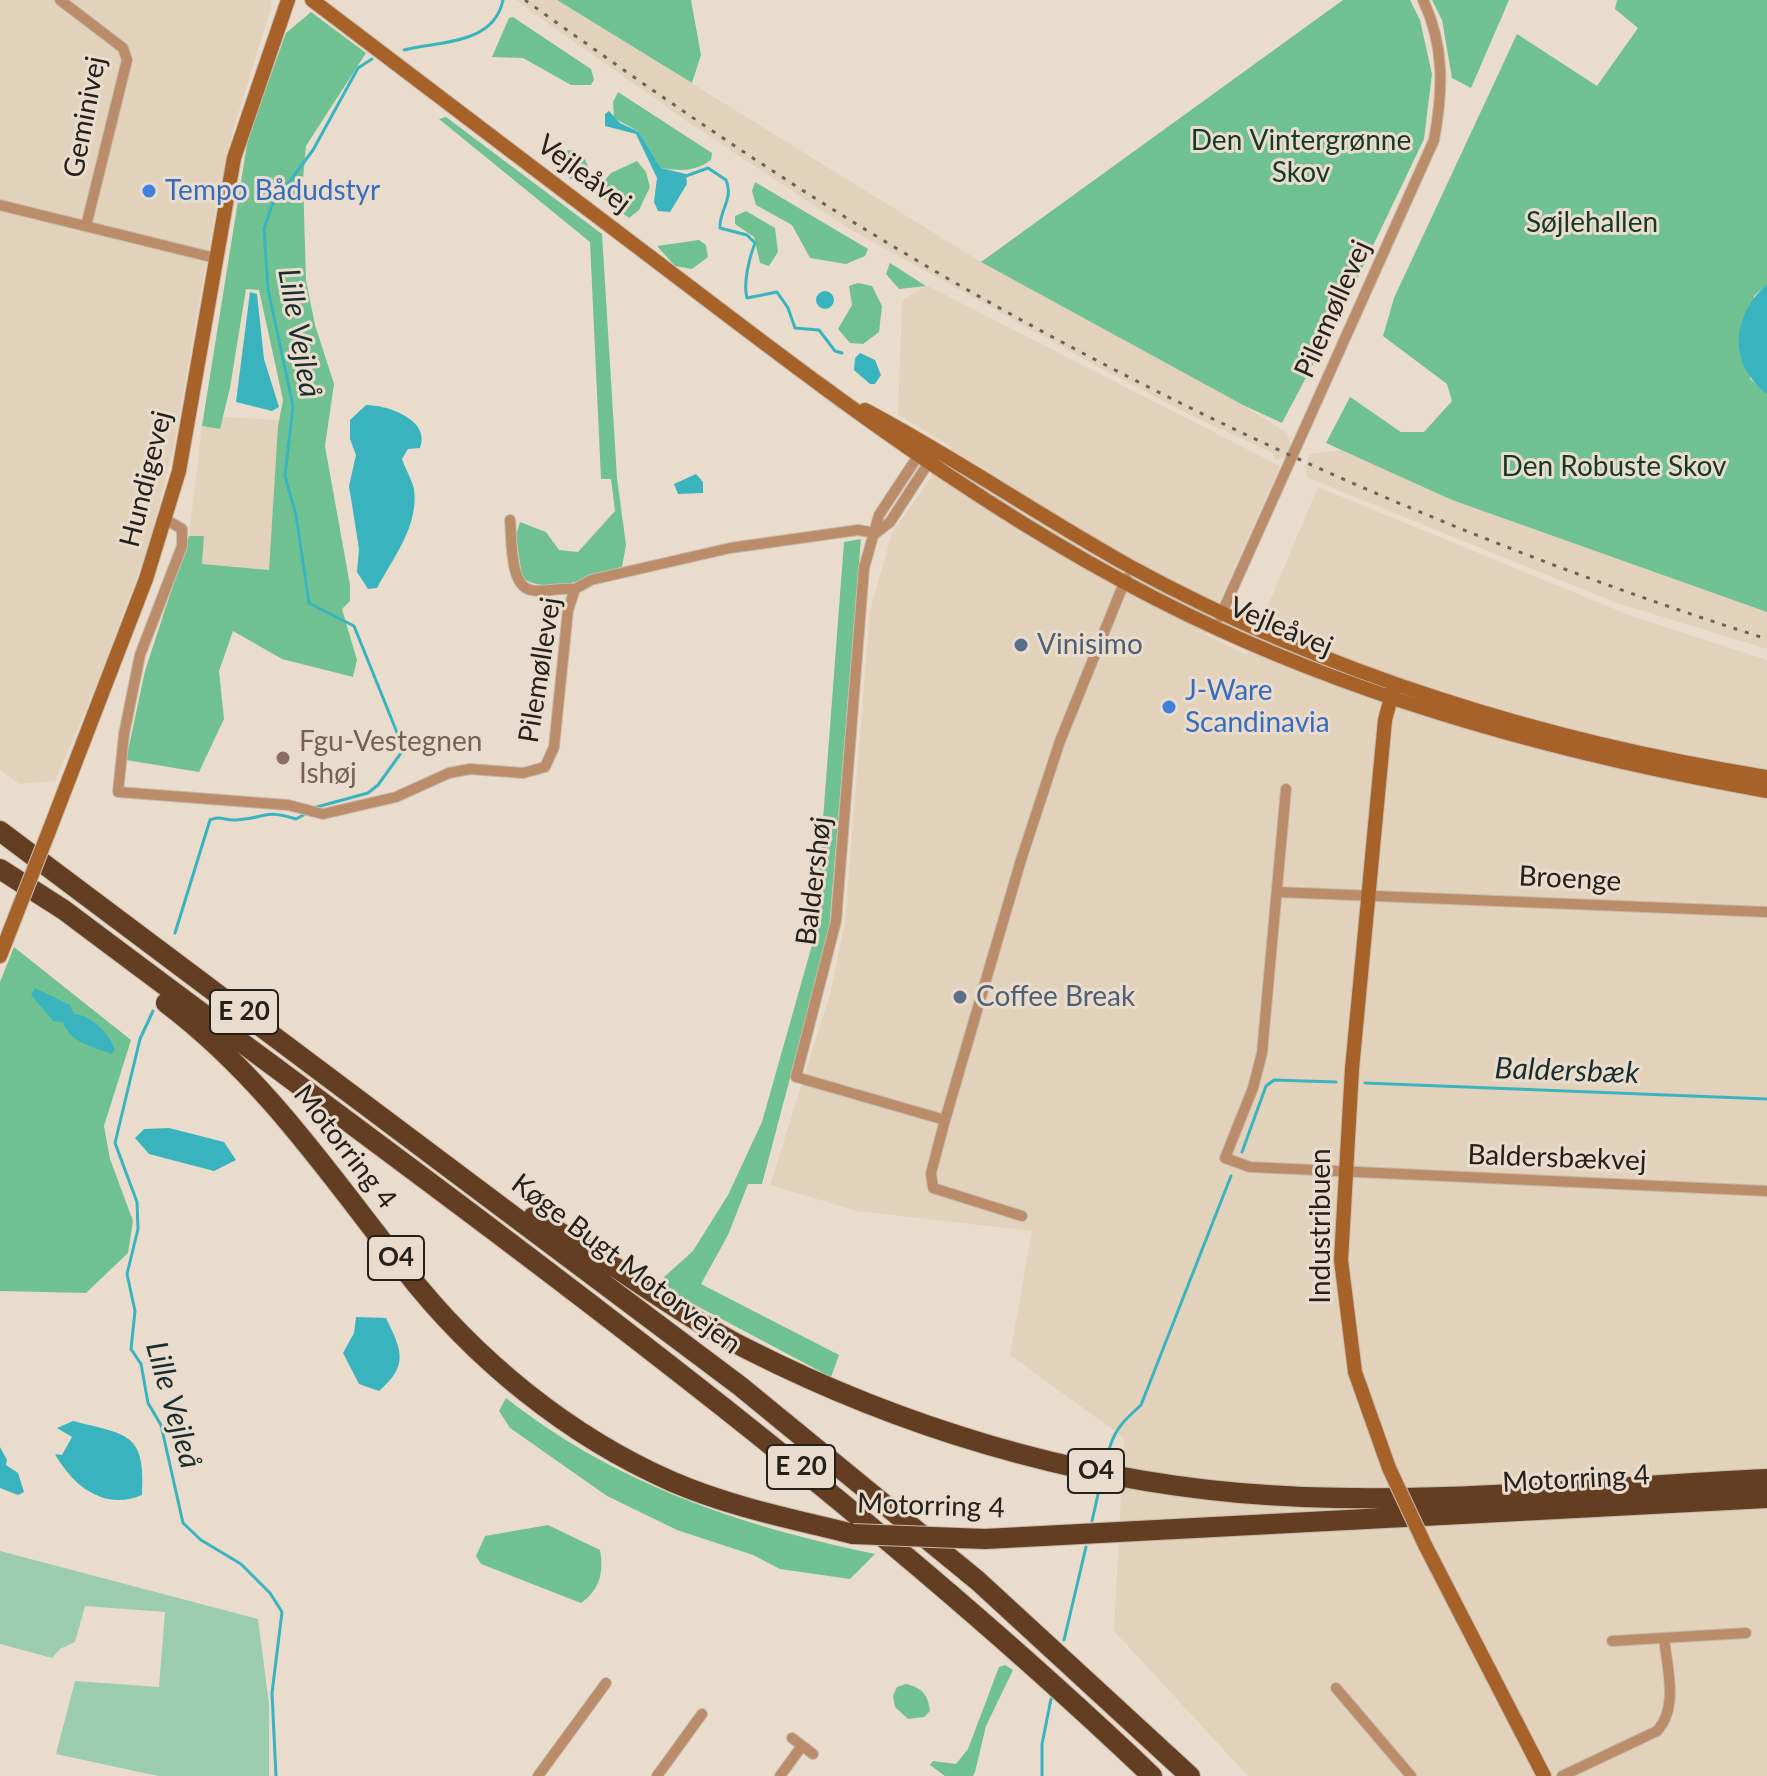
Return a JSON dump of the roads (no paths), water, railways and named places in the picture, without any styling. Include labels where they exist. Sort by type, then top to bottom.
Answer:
[{"type":"highway","name":"Køge Bugt Motorvejen","points":[[0,831],[740,1386],[978,1581],[1190,1776]]},
{"type":"highway","name":"Køge Bugt Motorvejen","points":[[4,872],[64,910],[431,1182],[737,1415],[976,1613],[1152,1776]]},
{"type":"highway","name":"Motorring 4","points":[[4,872],[56,920],[175,1009],[247,1073],[296,1126],[430,1301],[507,1377],[603,1446],[673,1482],[751,1510],[853,1534],[985,1539],[1767,1498]]},
{"type":"highway","name":"Motorring 4","points":[[487,1194],[553,1228],[662,1302],[749,1350],[878,1408],[1035,1459],[1239,1493],[1300,1496],[1379,1498],[1767,1479]]},
{"type":"highway","name":"O4","points":[[1640,1504],[1685,1514],[1767,1511]]},
{"type":"street","name":"Geminivej","points":[[60,0],[123,48],[127,60],[86,226]]},
{"type":"street","name":"Hundigevej","points":[[0,956],[165,519],[182,456],[234,158],[288,0]]},
{"type":"street","name":"Vejleåvej","points":[[312,0],[826,390],[1024,525],[1124,582],[1216,628],[1304,666],[1585,740],[1688,764],[1767,777]]},
{"type":"street","name":"Pilemøllevej","points":[[1216,628],[1434,140],[1442,84],[1440,58],[1423,0]]},
{"type":"street","points":[[0,205],[215,258]]},
{"type":"street","name":"Vejleåvej","points":[[927,456],[1132,567],[1393,691],[1597,757],[1767,791]]},
{"type":"street","name":"Baldershøj","points":[[927,456],[879,515],[864,568],[836,921],[830,957],[796,1077],[945,1120]]},
{"type":"street","name":"Pilemøllevej","points":[[165,519],[182,529],[182,546],[140,655],[124,734],[118,792],[301,807],[323,814],[396,797],[449,773],[470,769],[523,773],[545,767],[554,747],[568,610],[575,589],[591,580],[730,548],[858,530],[876,533]]},
{"type":"street","points":[[510,520],[516,575],[524,588],[533,591],[575,589]]},
{"type":"street","points":[[1022,1216],[933,1188],[931,1173],[1021,860],[1060,741],[1132,567]]},
{"type":"street","points":[[1304,666],[1321,679],[1376,701],[1385,720]]},
{"type":"street","name":"Industribuen","points":[[1393,691],[1385,720],[1344,1173],[1341,1260],[1348,1332],[1355,1372],[1389,1468],[1425,1545],[1544,1776]]},
{"type":"street","points":[[1277,892],[1286,789]]},
{"type":"street","name":"Broenge","points":[[1277,892],[1767,912]]},
{"type":"street","name":"Baldersbækvej","points":[[1277,892],[1262,1053],[1253,1088],[1225,1158],[1245,1167],[1767,1191]]},
{"type":"street","points":[[1612,1641],[1746,1633]]},
{"type":"street","points":[[1562,1776],[1657,1731],[1666,1721],[1671,1706],[1664,1638]]},
{"type":"street","points":[[538,1776],[606,1683]]},
{"type":"street","points":[[1336,1688],[1411,1776]]},
{"type":"street","points":[[657,1776],[702,1714]]},
{"type":"street","points":[[792,1738],[813,1754]]},
{"type":"street","points":[[780,1776],[802,1746]]},
{"type":"water","points":[[609,111],[620,123],[639,132],[661,168],[686,174],[687,184],[670,212],[658,211],[654,202],[657,178],[636,134],[605,126],[605,114]]},
{"type":"water","points":[[1767,284],[1767,394],[1745,369],[1739,340],[1746,310]]},
{"type":"water","points":[[821,291],[829,291],[834,300],[832,307],[821,309],[816,304],[816,296]]},
{"type":"water","points":[[250,292],[257,294],[264,359],[279,407],[272,411],[236,402]]},
{"type":"water","points":[[860,353],[875,360],[881,375],[875,384],[870,384],[854,370],[855,358]]},
{"type":"water","points":[[366,405],[405,416],[414,422],[422,438],[420,448],[408,449],[402,459],[414,489],[415,503],[409,529],[377,588],[368,589],[357,572],[359,549],[349,486],[356,455],[350,439],[350,420]]},
{"type":"water","points":[[696,474],[703,482],[703,493],[678,494],[674,484]]},
{"type":"water","points":[[35,988],[70,1005],[74,1014],[99,1026],[115,1050],[112,1054],[83,1043],[71,1035],[63,1022],[53,1021],[31,995]]},
{"type":"water","points":[[169,1128],[224,1142],[236,1160],[214,1171],[149,1154],[135,1138],[144,1129]]},
{"type":"water","points":[[356,1317],[386,1318],[399,1349],[399,1365],[389,1382],[379,1391],[359,1384],[343,1353],[354,1333]]},
{"type":"water","points":[[73,1421],[107,1429],[129,1439],[140,1458],[142,1495],[115,1500],[103,1497],[80,1485],[71,1476],[55,1454],[62,1455],[72,1437],[57,1428]]},
{"type":"water","points":[[0,1447],[7,1460],[6,1465],[18,1473],[24,1492],[18,1495],[0,1488]]},
{"type":"waterway","name":"Lille Vejleå","points":[[404,50],[477,33],[489,26],[498,15],[503,0]]},
{"type":"waterway","name":"Lille Vejleå","points":[[313,808],[368,793],[378,785],[401,753],[398,735],[354,626],[309,603],[296,515],[285,476],[293,406],[268,289],[264,229],[272,205],[313,150],[358,68],[372,59]]},
{"type":"waterway","points":[[686,176],[708,168],[726,180],[728,193],[720,228],[747,235],[755,243],[747,271],[747,298],[777,292],[788,308],[795,328],[819,330],[835,351],[842,353]]},
{"type":"waterway","name":"Lille Vejleå","points":[[175,933],[210,820],[246,819],[270,814],[296,819],[307,813]]},
{"type":"waterway","name":"Lille Vejleå","points":[[153,1011],[140,1039],[115,1143],[137,1202],[138,1229],[127,1274],[135,1311],[131,1349],[141,1364],[148,1403],[161,1425],[183,1523],[201,1540],[241,1564],[270,1593],[282,1612],[272,1693],[276,1776]]},
{"type":"waterway","name":"Baldersbæk","points":[[1242,1152],[1266,1086],[1274,1080],[1336,1082]]},
{"type":"waterway","name":"Baldersbæk","points":[[1365,1083],[1767,1099]]},
{"type":"waterway","name":"Baldersbæk","points":[[1107,1457],[1119,1428],[1141,1405],[1231,1176]]},
{"type":"waterway","name":"Baldersbæk","points":[[1092,1521],[1101,1481]]},
{"type":"waterway","name":"Baldersbæk","points":[[1064,1640],[1086,1547]]},
{"type":"waterway","name":"Baldersbæk","points":[[1042,1775],[1042,1744],[1051,1699]]},
{"type":"railway","points":[[525,0],[690,116],[815,198],[966,289],[1076,349],[1300,460],[1415,510],[1648,599],[1767,639]]},
{"type":"place","name":"Tempo Bådudstyr","points":[[149,191]]},
{"type":"place","name":"Vinisimo","points":[[1021,645]]},
{"type":"place","name":"J-Ware Scandinavia","points":[[1169,707]]},
{"type":"place","name":"Fgu-Vestegnen Ishøj","points":[[283,758]]},
{"type":"place","name":"Coffee Break","points":[[960,997]]},
{"type":"park label","name":"Den Vintergrønne Skov","points":[[1301,157]]},
{"type":"park label","name":"Søjlehallen","points":[[1592,223]]},
{"type":"park label","name":"Den Robuste Skov","points":[[1614,467]]}]
